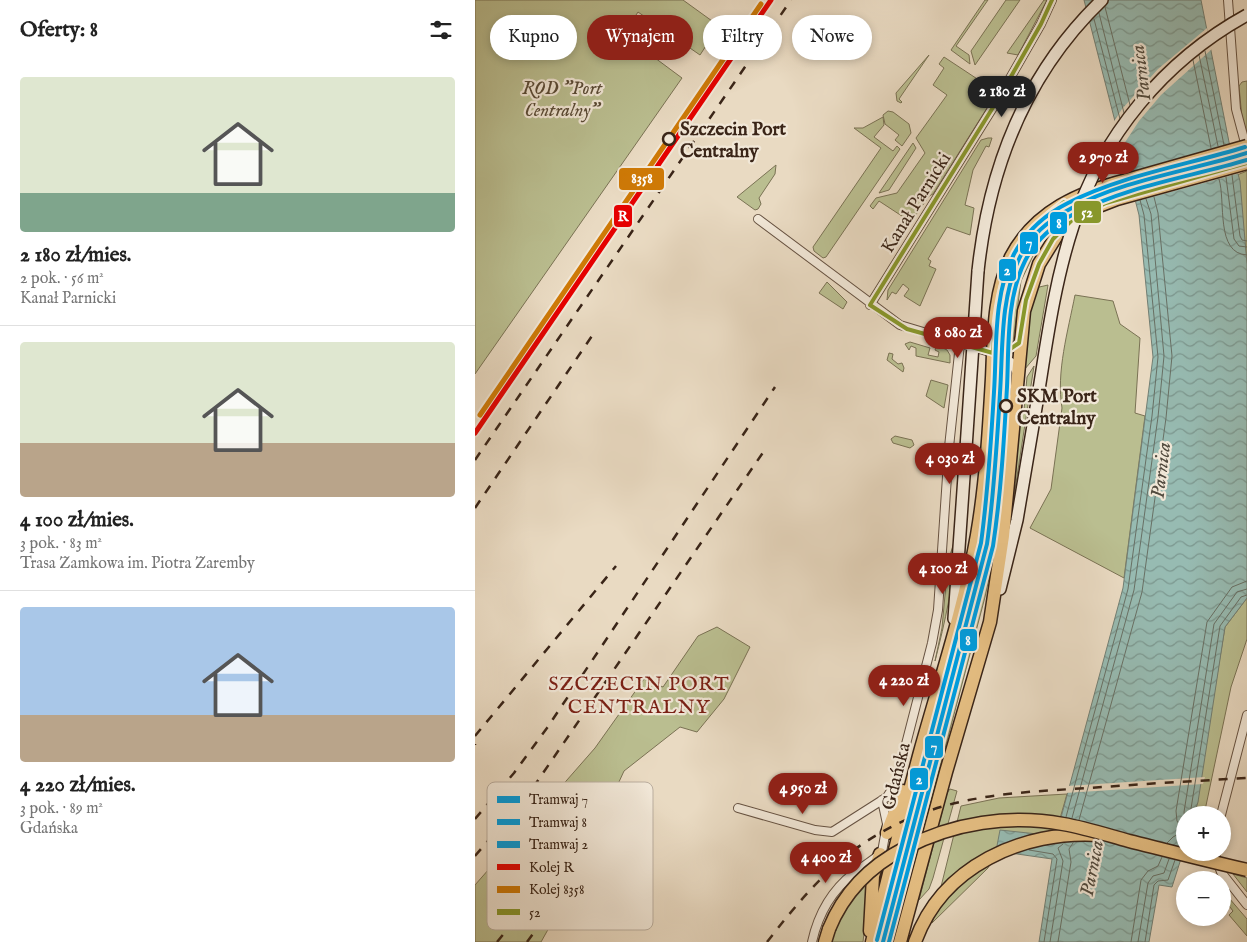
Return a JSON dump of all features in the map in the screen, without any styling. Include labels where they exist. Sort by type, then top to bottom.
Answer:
[{"type":"main road","points":[[944,670],[957,592],[978,265],[989,200],[1014,123],[1036,83],[1066,38],[1102,0]]},
{"type":"main road","points":[[900,942],[1017,520],[1063,259],[1080,206],[1100,163],[1132,114],[1162,79],[1202,44],[1247,15]]},
{"type":"main road","name":"Gdańska","points":[[871,942],[920,752],[967,586],[979,523],[989,425],[996,311],[1008,264],[1022,241],[1046,215],[1066,201],[1096,188],[1246,143]]},
{"type":"main road","points":[[990,622],[1003,536],[1021,340],[1030,286],[1039,264],[1053,239],[1069,222],[1086,211],[1247,163]]},
{"type":"main road","points":[[887,834],[909,769],[920,752]]},
{"type":"main road","points":[[825,942],[829,928],[846,896],[869,871],[906,848],[951,830],[993,822],[1031,820],[1063,824],[1247,870]]},
{"type":"main road","points":[[915,942],[926,915],[943,892],[965,873],[992,856],[1043,838],[1069,835],[1108,836]]},
{"type":"main road","points":[[871,942],[871,893],[880,854]]},
{"type":"street","name":"Kanał Parnicki","points":[[870,305],[997,101],[1041,24],[1052,0]]},
{"type":"street","points":[[1228,0],[1236,108],[1246,143]]},
{"type":"street","points":[[758,219],[870,305],[907,329],[1006,358],[1012,363],[1018,379]]},
{"type":"street","points":[[993,353],[1009,350],[1021,340]]},
{"type":"street","name":"Gdańska","points":[[880,854],[887,834],[886,813],[881,800],[892,791],[898,778],[936,622],[960,344]]},
{"type":"street","points":[[1223,806],[1247,715]]},
{"type":"street","points":[[738,808],[828,832],[844,826],[881,800]]},
{"type":"street","points":[[812,942],[818,921],[833,895],[852,874],[880,854]]},
{"type":"street","points":[[1217,861],[1225,879],[1247,905]]},
{"type":"green space","name":"ROD \"Port Centralny\"","points":[[475,0],[683,0],[704,15],[703,50],[700,55],[693,50],[693,15],[642,15],[638,12],[636,15],[587,15],[587,60],[658,60],[682,78],[475,374]]},
{"type":"green space","points":[[985,0],[988,0],[956,46],[969,55],[970,64],[951,50]]},
{"type":"green space","points":[[1006,0],[1020,0],[975,65],[971,51]]},
{"type":"green space","points":[[1044,0],[1047,0],[1018,55],[1007,53]]},
{"type":"green space","points":[[929,55],[899,99],[902,102],[897,101],[896,93]]},
{"type":"green space","points":[[944,57],[997,92],[933,194],[929,196],[911,222],[879,201],[873,209],[870,206],[876,198],[897,193],[925,153],[916,138],[947,95],[933,85],[944,68],[939,64]]},
{"type":"green space","points":[[1247,81],[1247,134],[1242,118],[1239,86],[1242,82]]},
{"type":"green space","points":[[888,111],[893,112],[909,124],[911,133],[902,146],[895,140],[899,135],[885,124],[883,115]]},
{"type":"green space","points":[[883,117],[884,125],[874,137],[893,151],[897,146],[900,149],[826,257],[823,258],[814,251],[813,247],[881,148],[854,128],[863,128]]},
{"type":"green space","points":[[992,138],[989,147],[986,146],[973,170],[965,205],[974,208],[970,235],[947,227],[928,259],[931,261],[929,266],[936,269],[920,306],[904,296],[909,289],[903,284],[896,294],[892,292],[887,300],[888,290],[981,140]]},
{"type":"green space","points":[[913,143],[916,148],[889,190],[879,193]]},
{"type":"green space","points":[[776,165],[775,174],[759,198],[761,204],[758,209],[755,210],[737,197]]},
{"type":"green space","points":[[1247,171],[1247,264],[1237,175]]},
{"type":"green space","points":[[1041,239],[1021,281],[1013,342],[1009,346],[1013,304],[1019,276],[1032,250]]},
{"type":"green space","points":[[827,282],[847,302],[843,309],[819,293]]},
{"type":"green space","points":[[1048,285],[1036,356],[1024,370],[1028,319],[1035,288]]},
{"type":"green space","points":[[1075,295],[1113,301],[1120,324],[1140,338],[1135,413],[1145,416],[1124,578],[1030,528],[1051,489],[1062,408],[1062,366]]},
{"type":"green space","points":[[910,342],[930,348],[928,355],[938,357],[939,352],[935,350],[937,345],[947,350],[950,355],[950,363],[916,356],[916,348],[911,346],[909,350],[905,344]]},
{"type":"green space","points":[[889,353],[893,354],[892,359],[898,364],[902,363],[903,372],[887,360]]},
{"type":"green space","points":[[1034,366],[1013,502],[1021,410],[1024,410],[1027,377]]},
{"type":"green space","points":[[931,380],[948,385],[944,408],[926,396]]},
{"type":"green space","points":[[895,436],[912,440],[914,445],[910,448],[893,443],[891,439]]},
{"type":"green space","points":[[999,508],[1000,528],[985,597],[894,942],[891,942],[983,591],[992,553]]},
{"type":"green space","points":[[988,532],[881,942],[878,942],[980,552]]},
{"type":"green space","points":[[954,542],[956,542],[951,587],[935,661],[942,628],[948,562]]},
{"type":"green space","points":[[1247,598],[1247,639],[1231,687],[1206,806],[1195,806],[1225,627]]},
{"type":"green space","points":[[717,627],[750,647],[724,699],[697,732],[680,727],[624,771],[619,782],[565,782],[595,748],[644,679],[663,687],[698,636]]},
{"type":"green space","points":[[950,789],[957,791],[933,878],[929,889],[919,900],[947,793]]},
{"type":"green space","points":[[1067,794],[1055,836],[996,851],[988,868],[932,923],[961,806],[999,798]]},
{"type":"green space","points":[[487,871],[487,930],[548,930],[541,942],[475,942],[475,885]]},
{"type":"green space","points":[[1233,874],[1247,878],[1247,892]]},
{"type":"green space","points":[[870,878],[863,942],[829,942],[845,906]]},
{"type":"green space","points":[[1231,900],[1247,919],[1247,936],[1231,917],[1233,911]]},
{"type":"water","name":"Parnica","points":[[1084,0],[1201,0],[1229,142],[1240,181],[1247,264],[1247,598],[1225,627],[1198,802],[1197,806],[1176,806],[1176,861],[1180,861],[1172,887],[1159,885],[1149,942],[1039,942],[1052,859],[996,851],[1000,830],[1056,836],[1123,588],[1153,357],[1139,215]]},
{"type":"pier","points":[[1207,28],[1212,49],[1161,95],[1139,121],[1120,150],[1113,123],[1122,109],[1158,69]]},
{"type":"pier","points":[[1232,143],[1240,173],[1134,202],[1126,173]]},
{"type":"pier","points":[[1205,777],[1203,784],[1065,793],[1067,786]]},
{"type":"railway","points":[[475,460],[791,0]]},
{"type":"railway","points":[[475,508],[594,333]]},
{"type":"railway","points":[[506,782],[547,728],[775,387]]},
{"type":"railway","points":[[537,782],[764,451]]},
{"type":"railway","points":[[475,736],[616,566]]},
{"type":"railway","points":[[767,942],[800,901],[836,864],[864,843],[891,827],[918,815],[972,799],[1000,795],[1247,778]]},
{"type":"railway","points":[[475,819],[487,805]]},
{"type":"railway","points":[[475,856],[487,842]]},
{"type":"railway","points":[[497,942],[507,930]]},
{"type":"railway","points":[[527,942],[536,930]]},
{"type":"tram line","name":"2","points":[[877,940],[981,543],[989,468],[999,304],[1007,270],[1014,254],[1024,238],[1037,224],[1068,203],[1089,193],[1155,171],[1245,147]]},
{"type":"tram line","name":"7","points":[[883,942],[987,544],[995,469],[1003,324],[1008,291],[1019,259],[1028,243],[1047,224],[1062,213],[1090,199],[1134,183],[1247,153]]},
{"type":"tram line","name":"8","points":[[889,942],[993,546],[1003,447],[1011,307],[1014,291],[1025,261],[1034,247],[1052,228],[1094,204],[1137,189],[1247,160]]},
{"type":"rail line","name":"R","points":[[475,433],[771,0]]},
{"type":"rail line","name":"8358","points":[[480,415],[761,4]]},
{"type":"transit line","name":"52","points":[[870,305],[997,101],[1041,24],[1052,0]]},
{"type":"transit line","name":"52","points":[[870,305],[907,329],[993,353],[1006,352],[1019,343],[1026,300],[1039,264],[1053,239],[1073,219],[1106,203],[1247,163]]},
{"type":"transit line","name":"52","points":[[993,353],[1002,286],[1017,250],[1029,234],[1064,202]]},
{"type":"place","name":"Szczecin Port Centralny","points":[[669,139]]},
{"type":"place","name":"SKM Port Centralny","points":[[1006,406]]},
{"type":"district","name":"SZCZECIN PORT CENTRALNY","points":[[639,694]]}]
